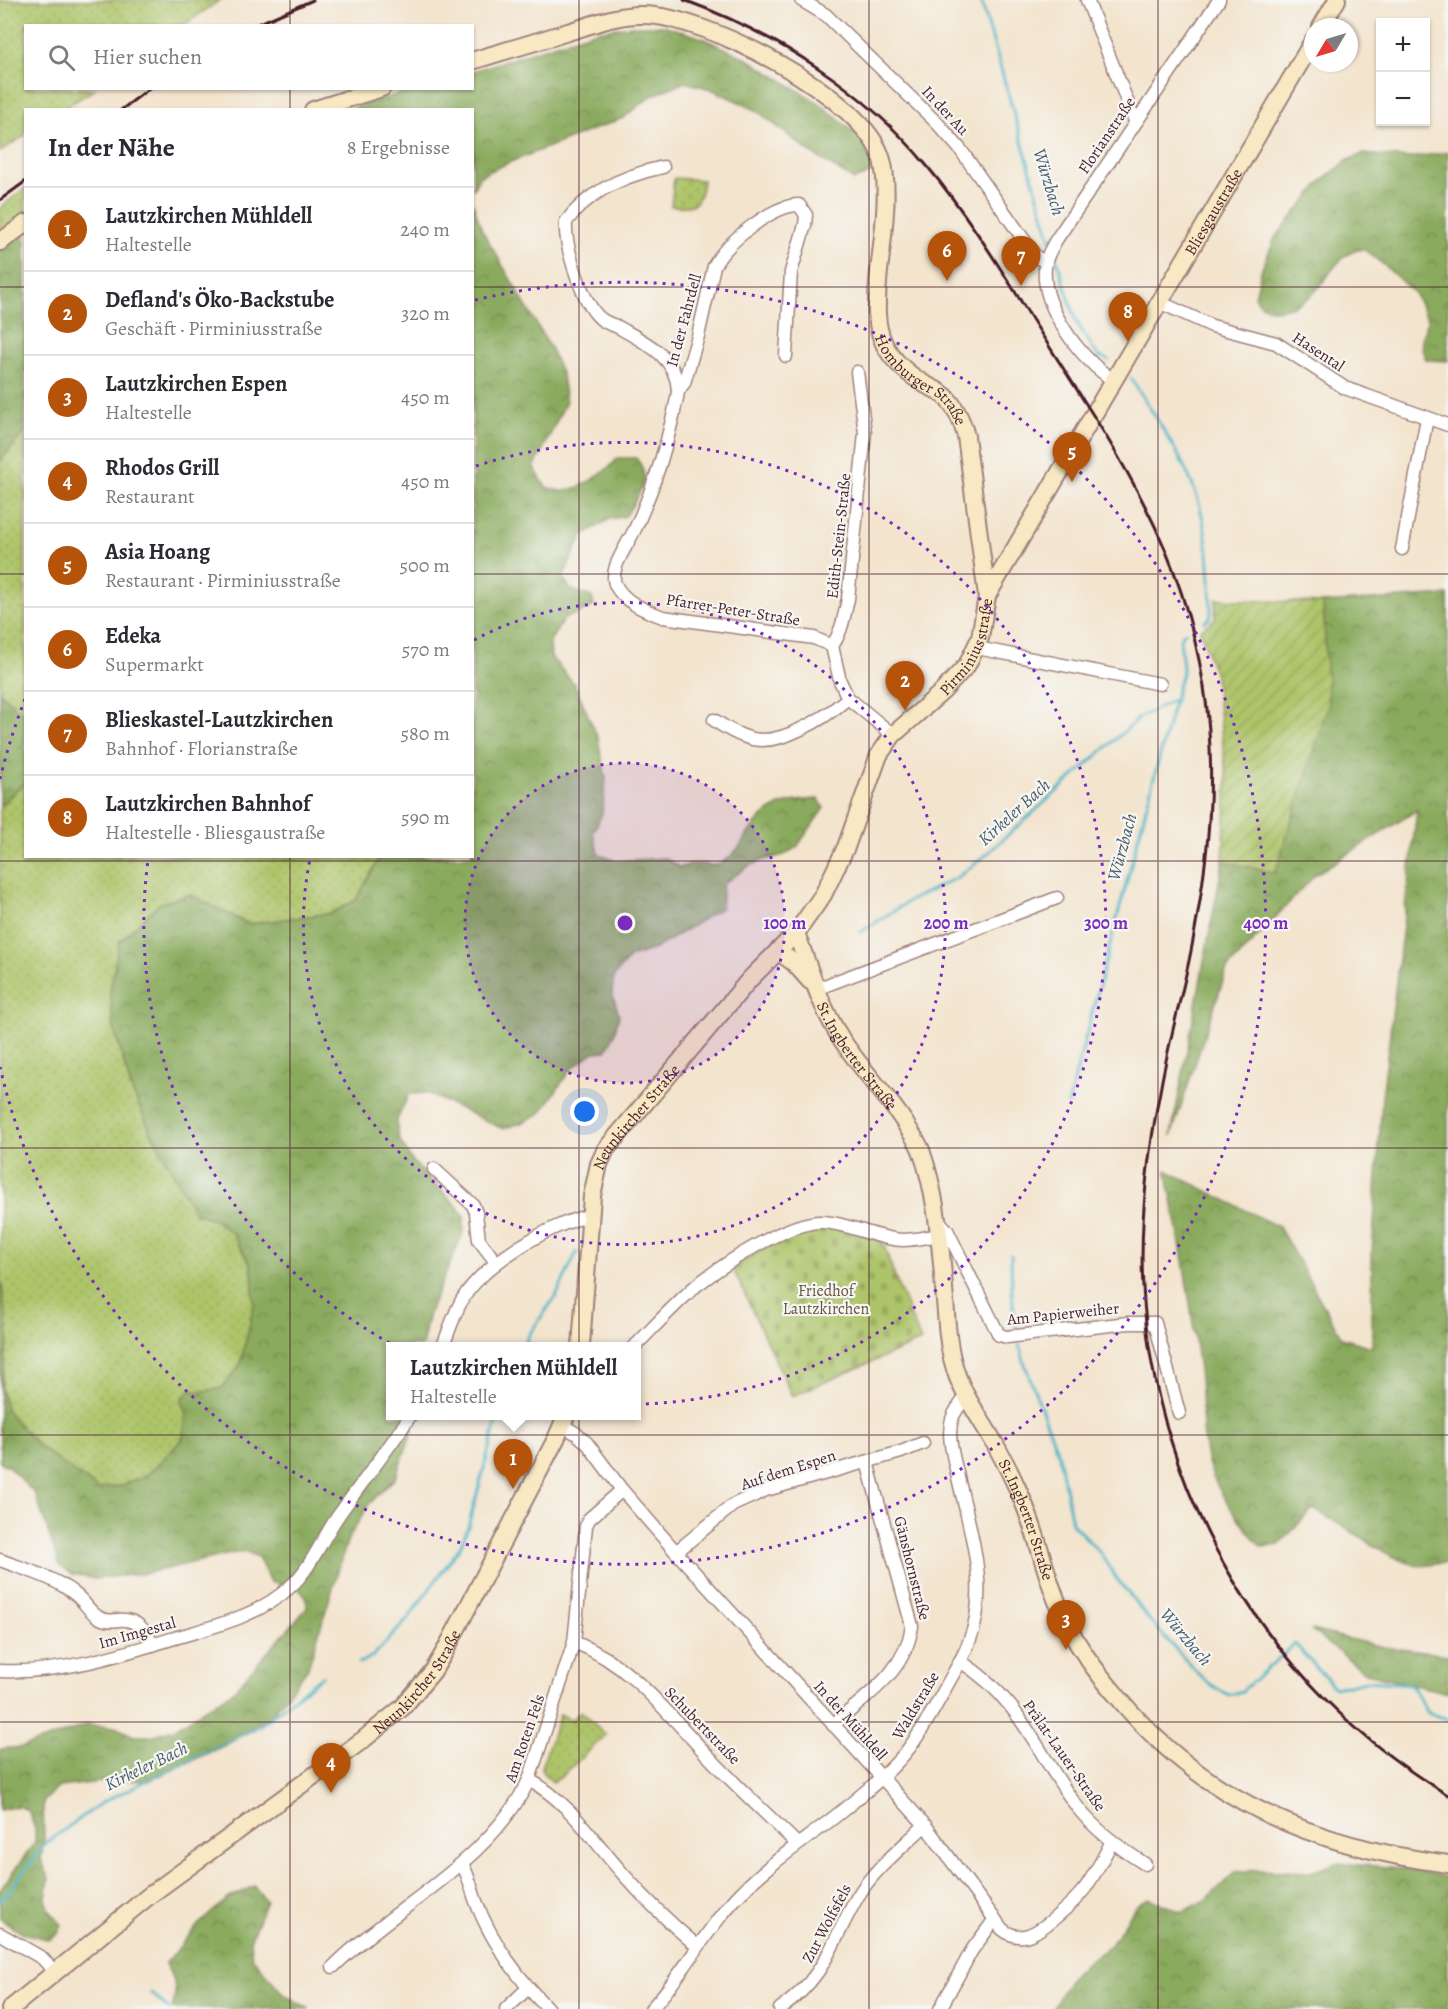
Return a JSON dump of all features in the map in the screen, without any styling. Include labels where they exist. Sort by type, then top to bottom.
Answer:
[{"type":"main road","points":[[1327,18],[1337,0]]},
{"type":"main road","name":"Homburger Straße","points":[[474,60],[603,21],[642,14],[666,16],[707,28],[798,75],[833,99],[861,123],[874,139],[883,162],[885,184],[878,295],[880,333],[884,344],[903,369],[946,397],[962,421],[966,436],[987,596]]},
{"type":"main road","name":"Bliesgaustraße","points":[[1114,381],[1304,56]]},
{"type":"main road","points":[[319,108],[376,90]]},
{"type":"main road","points":[[0,242],[24,224]]},
{"type":"main road","name":"Pirminiusstraße","points":[[796,933],[830,882],[846,847],[874,766],[883,749],[893,735],[956,678],[967,665],[977,648],[987,596],[1114,381]]},
{"type":"main road","points":[[979,545],[993,555],[1006,555],[1012,552]]},
{"type":"main road","name":"Neunkircher Straße","points":[[581,1342],[592,1196],[597,1170],[611,1141],[750,979],[796,933]]},
{"type":"main road","name":"St.Ingberter Straße","points":[[796,933],[826,1011],[844,1042],[898,1112],[919,1145],[927,1170],[938,1227],[952,1360],[967,1396],[1012,1476],[1027,1512],[1054,1593],[1076,1643],[1107,1684],[1153,1736],[1194,1771],[1226,1792],[1266,1814],[1329,1839],[1361,1848],[1448,1864]]},
{"type":"main road","name":"St.Ingberter Straße","points":[[778,951],[794,963],[816,989]]},
{"type":"main road","name":"Neunkircher Straße","points":[[10,2009],[111,1925],[193,1862],[364,1739],[404,1707],[433,1671],[451,1642],[564,1420]]},
{"type":"street","name":"In der Au","points":[[801,0],[826,15],[938,124],[960,149],[1036,257],[1048,257]]},
{"type":"street","points":[[1087,0],[1135,121]]},
{"type":"street","name":"Florianstraße","points":[[1048,257],[1056,240],[1135,121],[1219,0]]},
{"type":"street","points":[[663,167],[617,182],[580,207],[566,222],[566,241],[588,302],[602,319],[658,350],[672,369],[678,391]]},
{"type":"street","name":"In der Fahrdell","points":[[678,391],[684,383],[718,258],[737,239],[770,215],[781,208],[799,205],[806,215],[791,272],[786,356]]},
{"type":"street","points":[[1048,257],[1045,277],[1048,294],[1060,322],[1082,354],[1093,366],[1114,381]]},
{"type":"street","name":"Hasental","points":[[1159,302],[1212,326],[1276,343],[1345,388],[1448,425]]},
{"type":"street","name":"Edith-Stein-Straße","points":[[832,646],[841,630],[848,600],[864,444],[865,420],[857,372]]},
{"type":"street","name":"Pfarrer-Peter-Straße","points":[[678,391],[665,446],[652,486],[635,529],[617,565],[615,583],[625,596],[644,610],[663,617],[814,638],[832,646]]},
{"type":"street","points":[[1402,549],[1427,418]]},
{"type":"street","points":[[832,646],[840,681],[848,698],[893,735]]},
{"type":"street","points":[[977,648],[1160,684]]},
{"type":"street","points":[[714,720],[739,735],[754,740],[773,740],[824,717],[848,698]]},
{"type":"street","points":[[816,989],[1057,898]]},
{"type":"street","points":[[434,1169],[473,1205],[479,1240],[496,1262]]},
{"type":"street","points":[[445,1342],[463,1299],[471,1287],[496,1262],[569,1221],[590,1216]]},
{"type":"street","points":[[640,1342],[681,1300],[711,1275],[757,1246],[804,1224],[838,1223],[901,1240],[938,1227]]},
{"type":"street","name":"Am Papierweiher","points":[[938,1227],[947,1230],[999,1335],[1017,1336],[1128,1323],[1155,1323],[1179,1413]]},
{"type":"street","name":"Waldstraße","points":[[651,2009],[722,1912],[743,1890],[797,1844],[842,1811],[895,1765],[918,1736],[960,1661],[976,1624],[979,1602],[973,1546],[953,1455],[950,1430],[957,1407],[967,1396]]},
{"type":"street","name":"Im Imgestal","points":[[0,1671],[26,1671],[68,1666],[121,1656],[239,1617],[277,1598],[305,1570],[338,1516],[407,1420]]},
{"type":"street","name":"In der Mühldell","points":[[564,1420],[587,1443],[622,1490],[676,1552],[925,1825],[994,1919],[1008,1933],[1025,1936],[1033,1933],[1078,1896],[1096,1871],[1112,1841]]},
{"type":"street","name":"Auf dem Espen","points":[[676,1552],[720,1514],[748,1497],[901,1452],[923,1443]]},
{"type":"street","name":"Gänshornstraße","points":[[834,1725],[896,1668],[910,1642],[912,1626],[867,1462]]},
{"type":"street","name":"Am Roten Fels","points":[[333,1967],[371,1932],[462,1864],[509,1815],[521,1798],[530,1780],[574,1642],[586,1526],[589,1519],[622,1490]]},
{"type":"street","points":[[0,1560],[60,1584],[77,1596],[100,1618],[110,1621],[130,1620],[138,1624],[145,1630],[153,1645]]},
{"type":"street","name":"Schubertstraße","points":[[574,1642],[597,1652],[642,1686],[710,1758],[797,1844]]},
{"type":"street","name":"Prälat-Lauer-Straße","points":[[960,1661],[979,1673],[1012,1707],[1031,1732],[1063,1787],[1080,1810],[1112,1841],[1146,1864]]},
{"type":"street","points":[[530,1780],[544,1789],[569,1812],[624,1876],[697,1946]]},
{"type":"street","name":"Zur Wolfsfels","points":[[780,2009],[815,1978],[867,1883],[925,1825]]},
{"type":"street","points":[[462,1864],[468,1874],[475,1900],[505,1955],[528,1988],[548,2009]]},
{"type":"street","points":[[940,2009],[972,1950],[994,1919]]},
{"type":"street","points":[[0,1934],[42,1958],[55,1971]]},
{"type":"street","points":[[506,2009],[528,1988]]},
{"type":"green space","points":[[0,0],[220,0],[185,24],[24,24],[24,90],[93,90],[65,108],[24,108],[24,136],[0,152]]},
{"type":"green space","points":[[630,26],[666,26],[705,39],[746,58],[819,103],[859,137],[875,167],[867,175],[854,180],[808,151],[756,110],[711,89],[685,82],[653,95],[623,118],[480,176],[474,188],[474,108],[353,108],[412,90],[474,90],[474,71],[597,31]]},
{"type":"green space","points":[[1448,152],[1448,361],[1427,360],[1422,345],[1428,320],[1414,293],[1363,249],[1345,256],[1315,292],[1294,306],[1279,310],[1272,309],[1260,303],[1255,297],[1261,271],[1275,238],[1322,181],[1348,160],[1363,154],[1409,158]]},
{"type":"green space","points":[[674,178],[703,180],[700,195],[695,203],[686,206],[671,206]]},
{"type":"green space","points":[[24,189],[24,237],[0,252],[0,208]]},
{"type":"green space","points":[[474,206],[482,230],[551,349],[562,375],[566,402],[534,468],[546,487],[562,491],[579,487],[594,479],[618,458],[636,458],[644,473],[642,487],[626,516],[610,519],[583,535],[563,577],[570,589],[592,597],[594,606],[564,619],[550,641],[551,657],[575,685],[598,738],[606,779],[602,814],[593,833],[599,854],[616,861],[665,858],[679,867],[696,864],[715,865],[738,849],[755,824],[770,810],[787,803],[819,799],[824,808],[797,847],[784,855],[749,866],[723,884],[721,908],[655,949],[630,957],[614,976],[612,993],[619,1015],[614,1035],[606,1051],[594,1052],[571,1069],[541,1113],[503,1129],[427,1093],[409,1094],[396,1122],[400,1141],[412,1161],[464,1216],[464,1231],[429,1312],[423,1342],[386,1342],[386,1420],[409,1420],[413,1430],[395,1478],[369,1504],[348,1539],[308,1668],[273,1713],[229,1743],[149,1781],[116,1780],[59,1787],[43,1802],[44,1840],[41,1859],[49,1878],[46,1899],[50,1911],[62,1925],[58,1934],[49,1940],[29,1935],[0,1918],[0,1890],[35,1842],[35,1829],[28,1810],[18,1806],[0,1810],[0,1749],[23,1747],[87,1725],[115,1727],[134,1736],[151,1736],[174,1729],[233,1691],[307,1608],[306,1596],[299,1589],[270,1582],[258,1557],[244,1551],[147,1573],[95,1579],[72,1574],[60,1566],[35,1494],[8,1466],[0,1462],[0,1272],[8,1337],[1,1389],[7,1411],[38,1446],[98,1489],[121,1486],[148,1474],[182,1440],[187,1414],[182,1400],[189,1391],[201,1392],[222,1388],[240,1366],[254,1306],[252,1267],[232,1233],[213,1219],[195,1213],[152,1134],[132,1091],[113,1025],[110,991],[119,942],[159,904],[189,894],[248,924],[332,913],[356,900],[379,858],[474,858]]},
{"type":"green space","points":[[24,234],[24,432],[0,461],[0,252]]},
{"type":"green space","points":[[24,432],[24,715],[0,692],[0,461]]},
{"type":"green space","points":[[1448,595],[1448,1563],[1419,1566],[1388,1554],[1312,1509],[1279,1545],[1261,1547],[1224,1497],[1214,1479],[1206,1453],[1192,1320],[1166,1170],[1279,1227],[1342,1338],[1372,1347],[1372,1253],[1382,1098],[1417,810],[1316,874],[1227,969],[1171,1136],[1223,861],[1275,873],[1328,706],[1323,603]]},
{"type":"green space","points":[[1216,599],[1323,603],[1328,706],[1275,873],[1223,861],[1227,781],[1215,676],[1200,630],[1215,619]]},
{"type":"green space","points":[[0,692],[24,715],[24,785],[21,785],[0,806]]},
{"type":"green space","points":[[24,785],[24,858],[379,858],[356,900],[332,913],[248,924],[189,894],[110,991],[113,1025],[132,1091],[152,1134],[195,1213],[213,1219],[232,1233],[252,1267],[254,1306],[240,1366],[222,1388],[201,1392],[189,1391],[182,1400],[187,1414],[182,1440],[148,1474],[121,1486],[98,1489],[38,1446],[6,1411],[1,1389],[8,1337],[0,1272],[0,806]]},
{"type":"green space","name":"Friedhof Lautzkirchen","points":[[828,1227],[882,1240],[921,1341],[792,1396],[732,1267],[767,1247],[802,1232]]},
{"type":"green space","points":[[1311,1630],[1384,1647],[1448,1655],[1448,1693],[1366,1673]]},
{"type":"green space","points":[[581,1711],[606,1735],[553,1782],[542,1772],[541,1767],[560,1714],[572,1720]]},
{"type":"green space","points":[[1337,1863],[1402,1868],[1448,1877],[1448,2009],[1052,2009],[1069,1980],[1083,1965],[1111,1945],[1135,1907],[1149,1898],[1181,1912],[1206,1900],[1235,1872],[1255,1870],[1311,1872]]},
{"type":"green space","points":[[254,1886],[266,1901],[250,1941],[252,1957],[284,1995],[310,2009],[172,2009],[175,1997],[174,1986],[165,1964],[199,1924],[227,1899]]},
{"type":"waterway","name":"Würzbach","points":[[981,0],[1051,241]]},
{"type":"waterway","name":"Würzbach","points":[[1054,251],[1076,321],[1098,356],[1109,360]]},
{"type":"waterway","name":"Würzbach","points":[[1131,378],[1179,457],[1200,507],[1207,546],[1211,599],[1210,618],[1204,622]]},
{"type":"waterway","name":"Würzbach","points":[[1068,1104],[1183,668],[1180,640],[1182,634],[1186,632]]},
{"type":"waterway","name":"Kirkeler Bach","points":[[861,932],[909,901],[958,877],[1139,718],[1175,699]]},
{"type":"waterway","name":"Kirkeler Bach","points":[[526,1342],[556,1296],[577,1252]]},
{"type":"waterway","name":"Würzbach","points":[[1011,1255],[1016,1330]]},
{"type":"waterway","name":"Würzbach","points":[[1019,1344],[1059,1456],[1072,1523],[1101,1554],[1114,1575],[1151,1622],[1203,1679],[1229,1695],[1242,1691],[1295,1644],[1335,1688],[1366,1681],[1411,1684],[1428,1713],[1448,1719]]},
{"type":"waterway","name":"Kirkeler Bach","points":[[359,1663],[373,1656],[407,1620],[460,1547],[468,1527],[497,1420]]},
{"type":"waterway","name":"Kirkeler Bach","points":[[0,1902],[46,1843],[103,1802],[258,1727],[322,1676]]},
{"type":"waterway","points":[[151,1993],[169,2009]]},
{"type":"railway","points":[[258,24],[313,0]]},
{"type":"railway","points":[[684,0],[752,29],[816,67],[875,112],[927,166],[990,252],[1102,429],[1131,480],[1165,549],[1182,594],[1200,664],[1208,720],[1211,787],[1206,853],[1197,919],[1164,1069],[1146,1186],[1142,1262],[1152,1364],[1170,1439],[1197,1511],[1232,1579],[1276,1642],[1326,1700],[1384,1751],[1448,1795]]},
{"type":"railway","points":[[124,108],[147,90]]},
{"type":"railway","points":[[0,200],[24,182]]},
{"type":"place","name":"Edeka","points":[[947,281]]},
{"type":"place","name":"Blieskastel-Lautzkirchen","points":[[1021,286]]},
{"type":"place","name":"Lautzkirchen Bahnhof","points":[[1128,342]]},
{"type":"place","name":"Asia Hoang","points":[[1072,482]]},
{"type":"place","name":"Defland's Öko-Backstube","points":[[905,711]]},
{"type":"place","name":"Lautzkirchen Mühldell","points":[[513,1489]]},
{"type":"place","name":"Lautzkirchen Espen","points":[[1066,1650]]},
{"type":"place","name":"Rhodos Grill","points":[[331,1793]]}]
